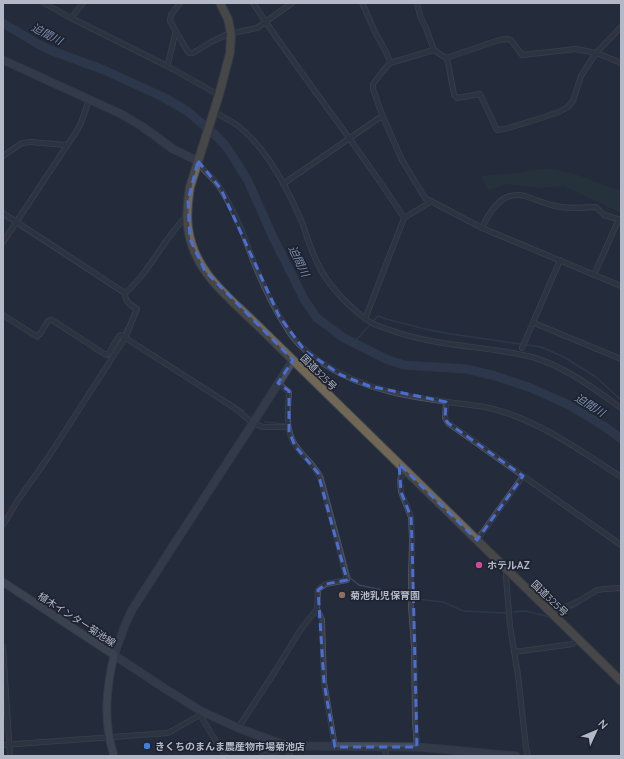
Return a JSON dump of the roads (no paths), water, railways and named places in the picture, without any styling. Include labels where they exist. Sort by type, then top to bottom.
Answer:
[{"type":"highway","name":"国道325号","points":[[220,3],[228,20],[231,34],[230,53],[219,95],[190,187],[187,216],[192,247],[200,264],[216,285],[621,681]]},
{"type":"main road","name":"植木インター菊池線","points":[[4,584],[114,655],[108,685],[107,713],[109,737],[114,756]]},
{"type":"street","points":[[44,3],[167,66],[219,95]]},
{"type":"street","points":[[71,18],[83,3]]},
{"type":"street","points":[[180,3],[171,15],[170,21],[190,53],[193,53],[228,34],[257,28],[292,3]]},
{"type":"street","points":[[253,3],[404,218]]},
{"type":"street","points":[[362,3],[368,13],[375,32],[383,44],[390,63]]},
{"type":"street","points":[[417,3],[420,16],[434,50],[446,58],[448,62],[454,95],[457,98],[480,94],[497,130],[505,129],[560,112],[568,107],[573,101],[581,76],[596,53],[621,27]]},
{"type":"street","points":[[167,66],[175,34],[177,33]]},
{"type":"street","points":[[446,58],[507,38],[511,40],[522,55],[576,49],[596,53],[621,64]]},
{"type":"street","points":[[434,50],[390,63],[373,84],[373,89],[383,117],[402,160],[425,198],[482,228],[621,286]]},
{"type":"street","points":[[3,60],[131,120],[143,127],[172,149],[198,161],[203,169],[218,185],[230,206],[240,226],[256,268],[279,316],[290,334],[300,346],[330,368],[342,375],[369,386],[399,394],[496,410],[524,420],[561,438],[621,478]]},
{"type":"street","points":[[3,242],[81,123],[89,100]]},
{"type":"street","points":[[213,113],[228,119],[238,126],[257,145],[267,158],[292,200],[306,231],[311,249],[321,271],[331,285],[351,307],[365,319],[378,326],[411,336],[533,358],[565,370],[585,382],[621,408]]},
{"type":"street","points":[[283,184],[349,138],[379,118],[383,117]]},
{"type":"street","points":[[3,156],[22,143],[31,142],[66,145]]},
{"type":"street","points":[[482,228],[488,215],[498,202],[505,198],[519,195],[555,206],[574,208],[596,207],[604,215],[620,220],[594,275]]},
{"type":"street","points":[[365,319],[404,218],[432,201]]},
{"type":"street","points":[[3,213],[125,293]]},
{"type":"street","points":[[125,293],[132,288],[180,222],[187,216]]},
{"type":"street","points":[[522,348],[560,260]]},
{"type":"street","points":[[3,525],[125,338],[137,309],[126,301],[125,293]]},
{"type":"street","points":[[3,315],[36,336],[40,334],[48,321],[52,320],[106,355],[109,353],[119,336],[121,336],[233,407],[258,426],[288,427]]},
{"type":"street","points":[[534,323],[621,359]]},
{"type":"street","points":[[289,747],[201,713],[114,655],[132,610],[293,360]]},
{"type":"street","points":[[278,383],[289,392],[288,427],[290,436],[296,446],[318,473],[347,580],[335,581],[326,584],[318,590],[317,609],[322,620],[324,682],[330,709],[335,747]]},
{"type":"street","points":[[446,402],[445,418],[448,423],[621,545]]},
{"type":"street","points":[[404,469],[400,480],[401,492],[411,517],[412,540],[411,606],[414,646],[416,747]]},
{"type":"street","points":[[477,540],[523,476]]},
{"type":"street","points":[[506,569],[510,626],[518,675],[528,756]]},
{"type":"street","points":[[552,613],[579,601],[597,590],[621,588]]},
{"type":"street","points":[[238,728],[301,629],[317,609]]},
{"type":"street","points":[[514,652],[573,644],[578,639]]},
{"type":"street","points":[[3,647],[10,756]]},
{"type":"street","points":[[3,745],[168,733],[201,713]]},
{"type":"street","points":[[201,713],[225,756]]},
{"type":"street","points":[[262,756],[289,747],[309,746],[416,747],[516,756]]},
{"type":"street","points":[[289,747],[290,756]]},
{"type":"street","points":[[385,747],[386,756]]},
{"type":"waterway","name":"迫間川","points":[[3,23],[50,50],[104,70],[163,97],[187,111],[212,132],[225,145],[248,181],[272,235],[304,299],[317,318],[344,338],[386,359],[404,365],[466,369],[492,375],[531,388],[567,404],[607,428],[621,439]]},
{"type":"waterway","points":[[3,217],[12,222]]},
{"type":"waterway","points":[[19,227],[122,294]]},
{"type":"waterway","points":[[128,299],[137,306],[136,307]]},
{"type":"waterway","points":[[123,334],[132,316]]},
{"type":"waterway","points":[[353,342],[378,316],[425,329],[451,334],[541,347],[564,357],[596,377],[621,400]]},
{"type":"waterway","points":[[35,337],[38,340],[41,335]]},
{"type":"waterway","points":[[116,345],[121,338]]},
{"type":"waterway","points":[[143,347],[244,411]]},
{"type":"waterway","points":[[106,357],[108,358],[111,354]]},
{"type":"waterway","points":[[265,422],[285,424]]},
{"type":"waterway","points":[[310,459],[323,477],[350,578],[359,585],[396,593],[405,597]]},
{"type":"waterway","points":[[416,599],[443,602],[463,611],[506,613]]},
{"type":"waterway","points":[[558,614],[580,603]]},
{"type":"waterway","points":[[514,612],[526,611],[549,617]]},
{"type":"place","name":"ホテルAZ","points":[[479,565]]},
{"type":"place","name":"菊池乳児保育園","points":[[342,595]]},
{"type":"place","name":"きくちのまんま農産物市場菊池店","points":[[147,746]]}]
